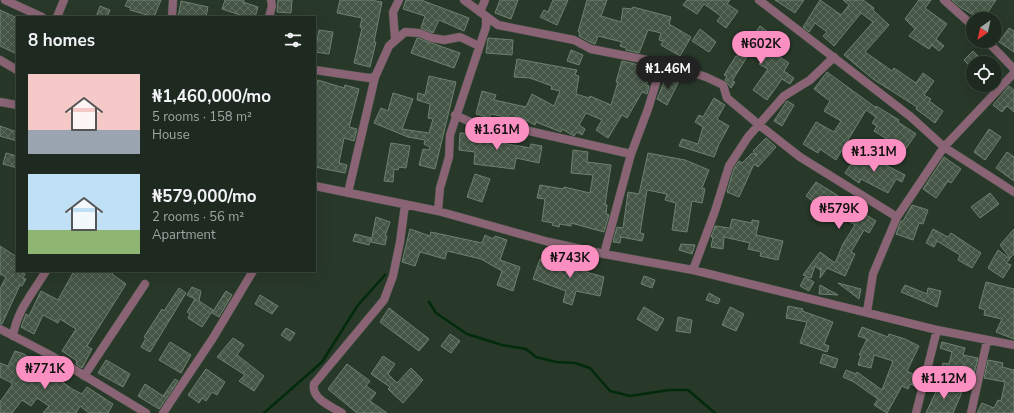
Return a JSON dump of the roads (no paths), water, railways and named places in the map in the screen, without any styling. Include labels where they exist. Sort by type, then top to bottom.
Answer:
[{"type":"street","points":[[5,0],[40,16]]},
{"type":"street","points":[[57,16],[64,0]]},
{"type":"street","points":[[172,16],[173,0]]},
{"type":"street","points":[[269,16],[272,6],[271,0]]},
{"type":"street","points":[[395,39],[392,12],[398,0]]},
{"type":"street","points":[[464,0],[498,25]]},
{"type":"street","points":[[438,210],[440,188],[449,157],[450,135],[455,115],[486,27],[483,15],[486,0]]},
{"type":"street","points":[[759,0],[911,117],[944,147],[1014,192]]},
{"type":"street","points":[[944,0],[966,20]]},
{"type":"street","points":[[486,27],[498,25],[574,40],[591,49],[662,63],[706,77],[723,85],[727,98],[800,156],[898,217]]},
{"type":"street","points":[[348,193],[375,77],[384,54],[395,39],[405,32],[412,31],[444,40],[460,37],[479,46]]},
{"type":"street","points":[[994,48],[1014,69]]},
{"type":"street","points":[[692,270],[715,211],[729,166],[758,124],[784,96],[810,80],[834,57]]},
{"type":"street","points":[[0,60],[16,69]]},
{"type":"street","points":[[604,254],[631,154],[648,109],[662,63]]},
{"type":"street","points":[[316,70],[369,78],[375,77]]},
{"type":"street","points":[[867,312],[873,274],[898,217],[944,147],[1014,73]]},
{"type":"street","points":[[0,102],[16,105]]},
{"type":"street","points":[[455,115],[477,125],[496,125],[631,154]]},
{"type":"street","points":[[316,186],[404,205],[438,210],[549,242],[604,254],[692,270],[937,330],[987,341],[1014,345]]},
{"type":"street","points":[[342,413],[316,396],[313,390],[314,384],[384,300],[393,276],[399,248],[404,205]]},
{"type":"street","points":[[13,336],[15,323],[26,299],[45,272]]},
{"type":"street","points":[[163,413],[213,338],[252,272]]},
{"type":"street","points":[[84,376],[145,284]]},
{"type":"street","points":[[0,329],[52,356],[146,413]]},
{"type":"street","points":[[916,413],[937,330]]},
{"type":"street","points":[[972,413],[987,341]]},
{"type":"waterway","points":[[264,413],[322,362],[358,305],[385,275]]},
{"type":"waterway","points":[[429,302],[436,313],[467,334],[502,345],[526,349],[536,357],[556,362],[575,363],[590,368],[610,391],[630,396],[669,390],[688,390],[715,413]]}]
